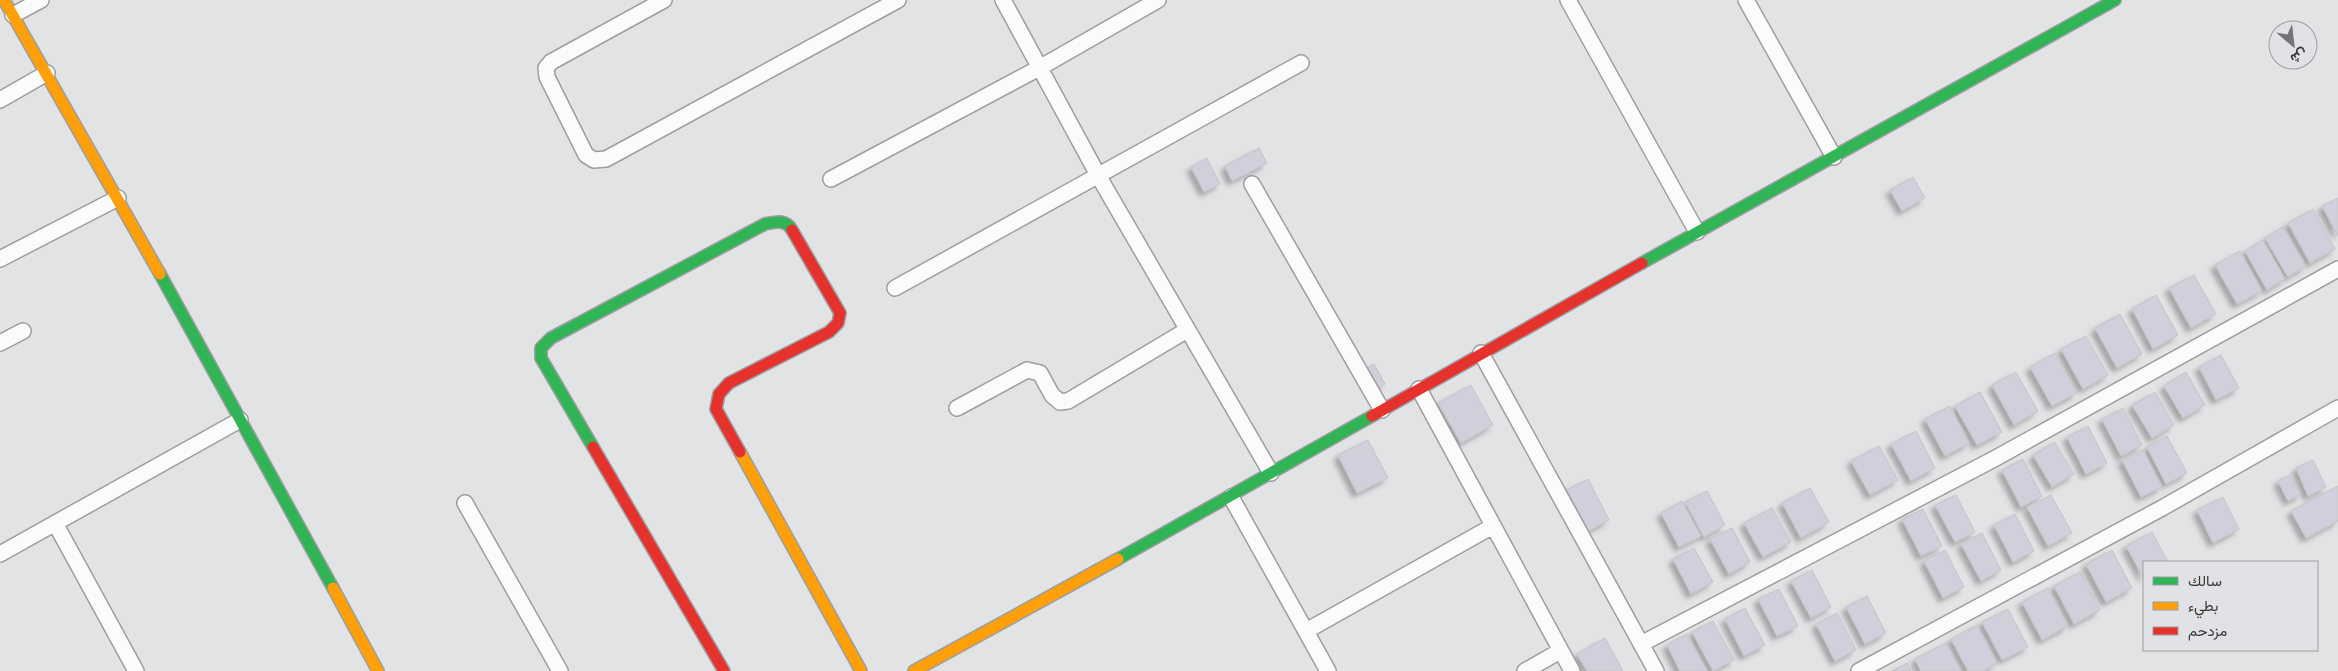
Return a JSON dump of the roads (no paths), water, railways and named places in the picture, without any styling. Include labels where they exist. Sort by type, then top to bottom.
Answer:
[{"type":"street","points":[[4,0],[118,198],[378,671]]},
{"type":"street","points":[[13,15],[40,0]]},
{"type":"street","points":[[664,0],[551,62],[546,68],[547,77],[586,155],[594,160],[606,158],[898,0]]},
{"type":"street","points":[[1003,0],[1099,176],[1271,473]]},
{"type":"street","points":[[831,179],[1041,67],[1158,0]]},
{"type":"street","points":[[1568,0],[1697,232]]},
{"type":"street","points":[[1746,0],[1834,156]]},
{"type":"street","points":[[914,671],[1231,497],[1481,353],[2116,0]]},
{"type":"street","points":[[895,288],[1301,63]]},
{"type":"street","points":[[0,100],[47,74]]},
{"type":"street","points":[[1252,184],[1382,410]]},
{"type":"street","points":[[0,259],[118,198]]},
{"type":"street","points":[[724,671],[541,358],[541,348],[552,338],[756,228],[779,220],[789,225],[840,312],[838,323],[829,332],[728,383],[719,394],[716,409],[861,671]]},
{"type":"street","points":[[1641,644],[1994,459],[2338,269]]},
{"type":"street","points":[[957,408],[1028,370],[1040,373],[1052,395],[1060,402],[1068,401],[1187,330]]},
{"type":"street","points":[[0,343],[23,331]]},
{"type":"street","points":[[1481,353],[1656,671]]},
{"type":"street","points":[[1419,389],[1572,671]]},
{"type":"street","points":[[1860,671],[2154,512],[2338,408]]},
{"type":"street","points":[[0,554],[240,420]]},
{"type":"street","points":[[1231,497],[1328,671]]},
{"type":"street","points":[[465,503],[560,671]]},
{"type":"street","points":[[55,523],[136,671]]},
{"type":"street","points":[[1306,631],[1493,526]]},
{"type":"street","points":[[1525,671],[1560,651]]}]
